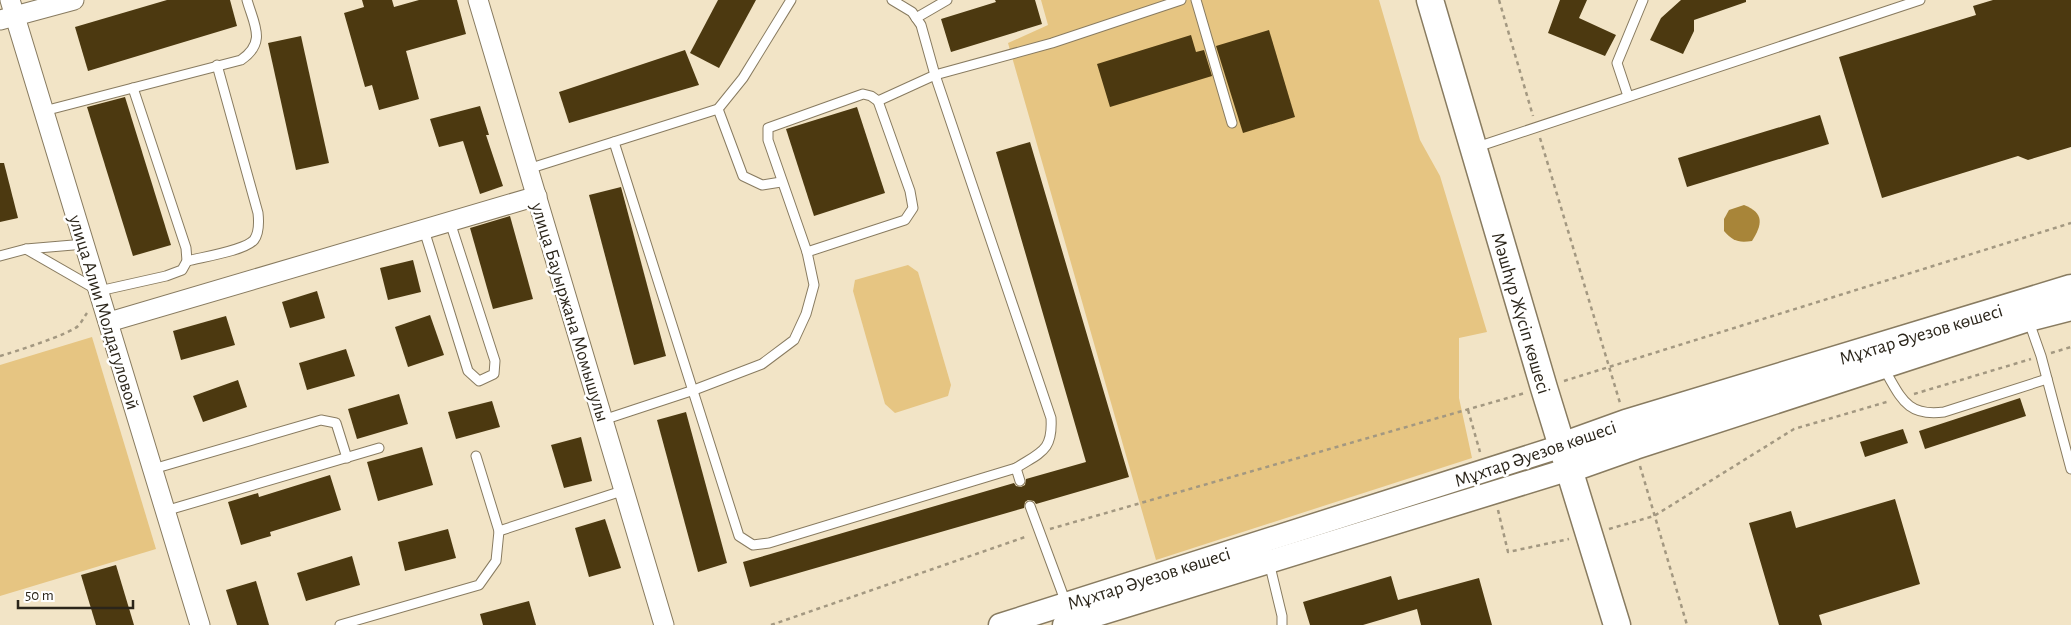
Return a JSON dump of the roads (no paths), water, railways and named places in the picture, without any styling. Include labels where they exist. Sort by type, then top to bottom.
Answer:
[{"type":"main road","name":"Мәшһүр Жүсіп көшесі","points":[[1430,0],[1544,388],[1617,625]]},
{"type":"main road","name":"Мұхтар Әуезов көшесі","points":[[1631,434],[1882,366],[2026,310],[2071,288]]},
{"type":"main road","name":"Мұхтар Әуезов көшесі","points":[[1566,457],[1631,434],[2026,310],[2071,307]]},
{"type":"street","points":[[8,12],[74,0]]},
{"type":"street","name":"улица Бауыржана Момышулы","points":[[478,0],[664,625]]},
{"type":"street","name":"улица Алии Молдагуловой","points":[[8,12],[44,111],[200,625]]},
{"type":"street","points":[[109,322],[537,196]]},
{"type":"street","name":"Мұхтар Әуезов көшесі","points":[[1000,625],[1068,617],[1268,561],[1566,457]]},
{"type":"street","name":"Мұхтар Әуезов көшесі","points":[[1068,617],[1566,457]]},
{"type":"lane","points":[[44,111],[242,60],[251,53],[257,43],[257,33],[247,0]]},
{"type":"lane","points":[[528,169],[718,109],[743,78],[791,0]]},
{"type":"lane","points":[[614,142],[739,536],[753,545],[769,543],[1016,468],[1045,449],[1052,434],[1051,418],[921,25],[912,12],[892,0]]},
{"type":"lane","points":[[916,18],[947,0]]},
{"type":"lane","points":[[878,101],[936,75],[1052,43],[1180,0]]},
{"type":"lane","points":[[1196,0],[1232,124]]},
{"type":"lane","points":[[1628,96],[1617,63],[1643,0]]},
{"type":"lane","points":[[1473,148],[1920,0]]},
{"type":"lane","points":[[187,261],[242,247],[254,240],[259,225],[258,213],[217,65]]},
{"type":"lane","points":[[26,249],[101,296],[182,270],[187,261],[186,248],[133,88]]},
{"type":"lane","points":[[604,420],[694,390],[762,364],[794,340],[806,314],[814,285],[807,252],[781,182],[768,140],[768,128],[863,94],[871,96],[878,101],[910,191],[912,208],[905,220],[807,252]]},
{"type":"lane","points":[[718,109],[743,176],[762,185],[781,182]]},
{"type":"lane","points":[[424,230],[468,371],[479,381],[494,374],[496,361],[450,222]]},
{"type":"lane","points":[[0,256],[26,249],[85,244]]},
{"type":"lane","points":[[2026,310],[2047,378],[2071,469]]},
{"type":"lane","points":[[1882,366],[1901,398],[1914,409],[1928,414],[1944,412],[2047,378]]},
{"type":"lane","points":[[153,469],[321,420],[336,423],[346,458]]},
{"type":"lane","points":[[165,511],[379,448]]},
{"type":"lane","points":[[340,625],[479,585],[496,561],[499,530],[476,456]]},
{"type":"lane","points":[[1016,468],[1020,481]]},
{"type":"lane","points":[[499,530],[624,490]]},
{"type":"lane","points":[[1030,506],[1068,617]]},
{"type":"lane","points":[[1268,561],[1282,616],[1282,625]]}]
